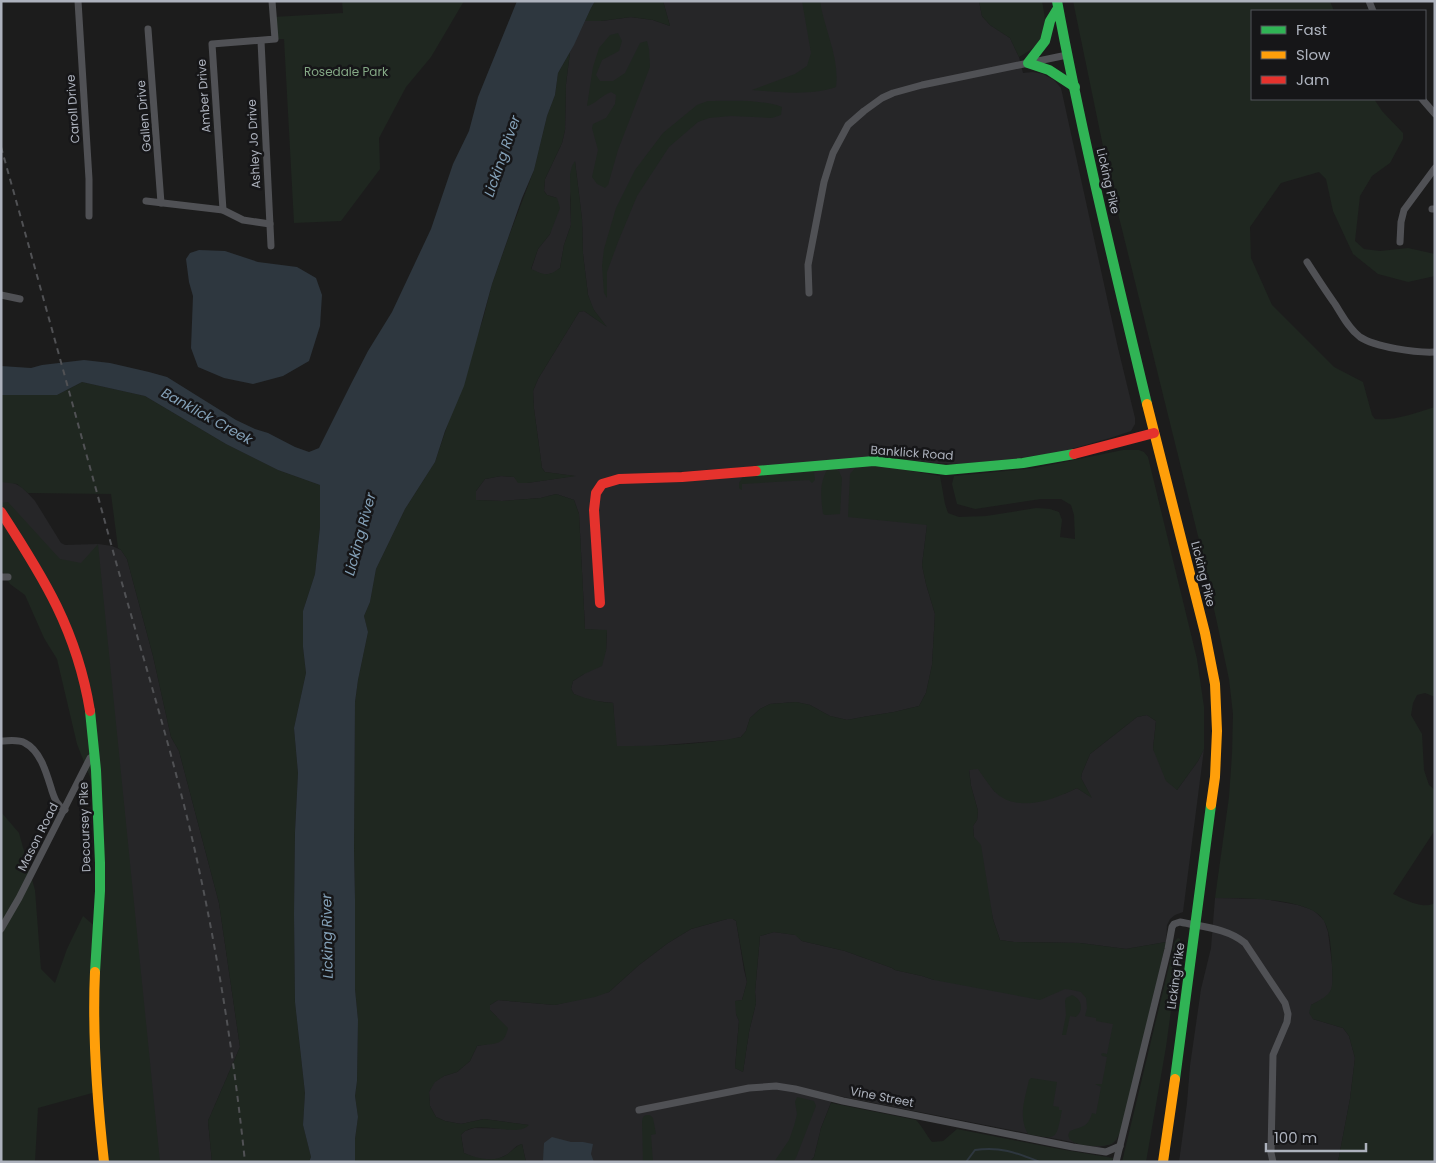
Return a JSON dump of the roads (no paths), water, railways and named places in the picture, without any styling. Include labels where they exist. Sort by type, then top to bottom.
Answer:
[{"type":"main road","name":"Licking Pike","points":[[1058,5],[1067,55],[1119,286],[1205,633],[1215,684],[1217,756],[1163,1162]]},
{"type":"main road","points":[[1058,5],[1050,21],[1045,41],[1028,64],[1049,70],[1075,87]]},
{"type":"main road","name":"Banklick Road","points":[[600,602],[594,510],[596,493],[602,484],[619,479],[682,477],[874,461],[936,470],[969,469],[1052,459],[1154,433]]},
{"type":"main road","name":"Decoursey Pike","points":[[1,512],[56,602],[71,636],[88,695],[97,791],[100,880],[95,980],[95,1066],[104,1162]]},
{"type":"street","name":"Caroll Drive","points":[[78,1],[89,179],[89,216]]},
{"type":"street","name":"Amber Drive","points":[[224,210],[212,44],[275,40],[272,1]]},
{"type":"street","name":"Gallen Drive","points":[[148,29],[161,202]]},
{"type":"street","name":"Ashley Jo Drive","points":[[261,41],[271,246]]},
{"type":"street","points":[[809,293],[808,265],[824,182],[833,153],[848,125],[882,98],[893,93],[922,85],[1067,55]]},
{"type":"street","points":[[1423,100],[1435,114]]},
{"type":"street","points":[[1400,242],[1404,210],[1435,168]]},
{"type":"street","points":[[146,201],[224,210],[244,220],[270,224]]},
{"type":"street","points":[[1307,262],[1347,323],[1361,337],[1369,341],[1401,349],[1416,352],[1435,352]]},
{"type":"street","points":[[1,295],[20,299]]},
{"type":"street","points":[[1,740],[20,741],[26,743],[34,750],[43,767],[54,800],[59,807],[65,810]]},
{"type":"street","name":"Mason Road","points":[[1,929],[65,810],[90,758],[95,755]]},
{"type":"street","points":[[1116,1162],[1172,927],[1178,922],[1227,932],[1237,936],[1245,943],[1285,1003],[1288,1014],[1287,1022],[1273,1055],[1271,1153],[1273,1162]]},
{"type":"street","name":"Vine Street","points":[[639,1110],[749,1088],[776,1086],[1082,1149],[1106,1152],[1120,1146]]},
{"type":"water","points":[[517,1],[595,1],[558,73],[555,95],[547,116],[534,170],[522,198],[492,284],[464,386],[445,431],[435,462],[405,509],[376,569],[370,602],[364,616],[368,632],[355,702],[355,989],[358,1020],[355,1096],[358,1117],[355,1139],[355,1162],[309,1162],[311,1157],[303,1125],[305,1093],[295,1002],[295,832],[298,773],[294,728],[306,673],[303,647],[303,611],[315,574],[320,527],[320,485],[278,470],[226,444],[145,396],[82,382],[57,395],[1,395],[1,366],[31,368],[84,360],[110,363],[149,372],[167,377],[236,420],[295,447],[309,452],[319,448],[368,351],[392,312],[431,229],[453,164],[469,131],[478,97]]},
{"type":"water","points":[[199,250],[225,251],[258,262],[297,267],[316,278],[322,295],[320,326],[309,361],[283,376],[253,384],[224,378],[198,367],[191,348],[193,296],[186,259],[190,253]]},
{"type":"water","points":[[552,1137],[571,1142],[593,1144],[591,1154],[594,1162],[544,1162],[544,1143]]},
{"type":"waterway","points":[[966,1162],[975,1150],[984,1149],[1016,1153],[1040,1162]]},
{"type":"railway","points":[[1,147],[167,742],[195,851],[218,967],[236,1084],[245,1162]]},
{"type":"park label","name":"Rosedale Park","points":[[346,72]]},
{"type":"water label","name":"Licking River","points":[[502,156]]},
{"type":"water label","name":"Banklick Creek","points":[[207,416]]},
{"type":"water label","name":"Licking River","points":[[360,534]]},
{"type":"water label","name":"Licking River","points":[[327,936]]}]
